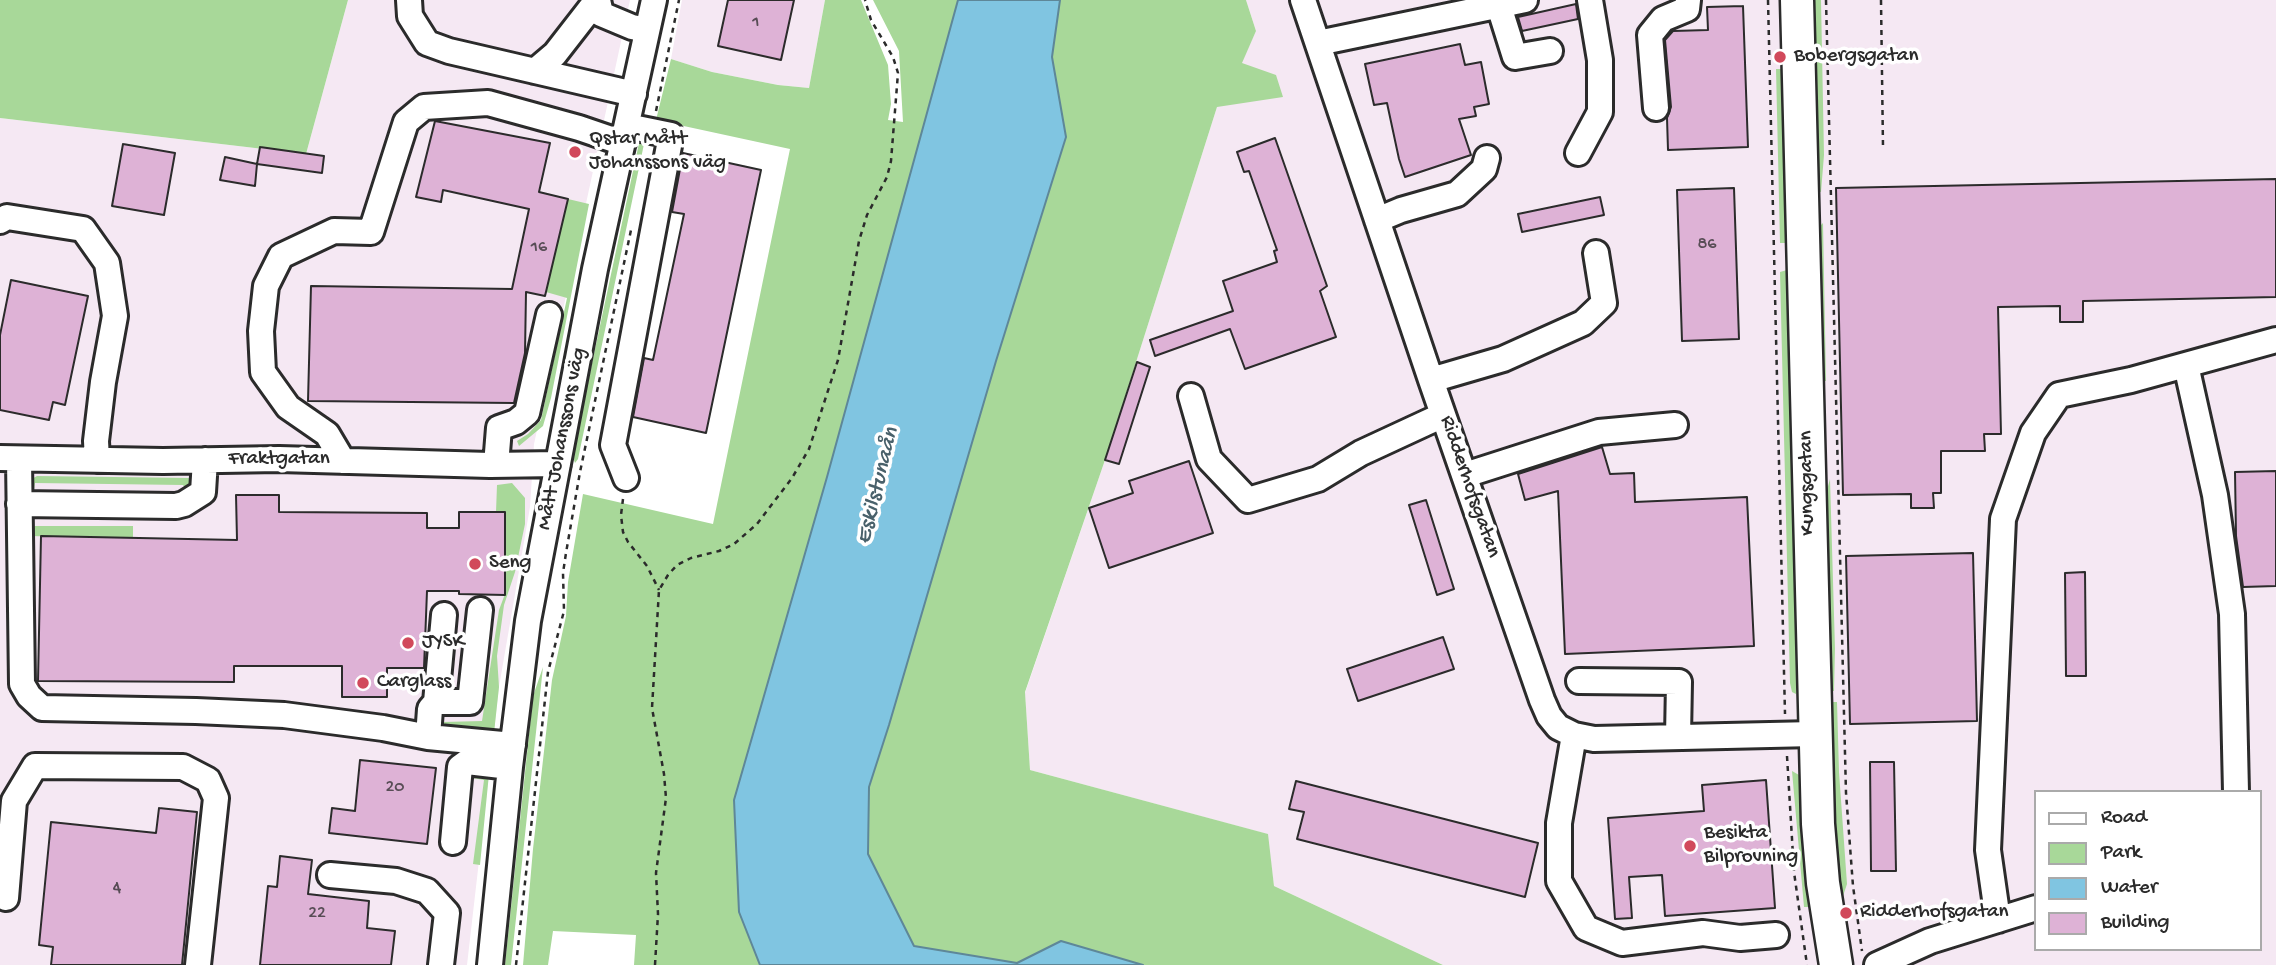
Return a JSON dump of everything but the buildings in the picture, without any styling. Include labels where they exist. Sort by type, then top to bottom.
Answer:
[{"type":"main road","name":"Kungsgatan","points":[[1797,0],[1800,734],[1818,824],[1823,883],[1858,961]]},
{"type":"street","points":[[409,0],[410,16],[427,43],[449,51],[634,94]]},
{"type":"street","points":[[536,71],[555,54],[598,0]]},
{"type":"street","points":[[598,0],[601,14],[647,30]]},
{"type":"street","name":"Mått Johanssons väg","points":[[490,965],[528,621],[595,270],[654,0]]},
{"type":"street","name":"Ridderhofsgatan","points":[[1303,0],[1542,700],[1549,716],[1559,727],[1574,735]]},
{"type":"street","points":[[1318,43],[1525,0]]},
{"type":"street","points":[[1578,153],[1600,112],[1600,60],[1590,0]]},
{"type":"street","points":[[1656,108],[1650,35],[1663,19],[1687,9],[1688,0]]},
{"type":"street","points":[[1499,6],[1515,57],[1550,51]]},
{"type":"street","points":[[343,461],[327,434],[288,407],[263,372],[261,331],[266,286],[281,256],[334,231],[371,232],[405,122],[424,107],[488,103],[579,128],[625,134],[652,131],[671,135],[613,445],[626,478]]},
{"type":"street","points":[[1377,220],[1457,194],[1485,169],[1487,158]]},
{"type":"street","points":[[0,221],[7,217],[83,229],[107,263],[114,316],[96,441],[97,460]]},
{"type":"street","points":[[1431,380],[1503,359],[1583,323],[1604,303],[1596,253]]},
{"type":"street","points":[[496,464],[499,428],[516,422],[527,413],[550,315]]},
{"type":"street","points":[[1998,919],[1988,850],[2003,519],[2033,433],[2059,395],[2186,365],[2276,340]]},
{"type":"street","points":[[2186,365],[2215,495],[2232,614],[2236,790]]},
{"type":"street","points":[[1191,396],[1209,458],[1248,500],[1318,480],[1361,453],[1443,415]]},
{"type":"street","points":[[1465,475],[1599,432],[1675,425]]},
{"type":"street","points":[[9,458],[19,504],[22,684],[29,696],[42,708],[284,715],[383,728],[511,756]]},
{"type":"street","name":"Fraktgatan","points":[[9,458],[558,464]]},
{"type":"street","points":[[19,504],[176,506],[202,492],[205,460]]},
{"type":"street","points":[[436,702],[470,702],[480,610]]},
{"type":"street","points":[[428,737],[430,709],[436,702],[444,615]]},
{"type":"street","points":[[1578,681],[1679,682],[1678,737]]},
{"type":"street","points":[[1776,935],[1740,939],[1703,933],[1622,943],[1586,928],[1559,881],[1559,823],[1574,735],[1594,739],[1800,734]]},
{"type":"street","points":[[453,842],[460,767],[467,762],[511,756]]},
{"type":"street","points":[[6,898],[14,802],[35,766],[183,767],[208,780],[216,798],[198,965]]},
{"type":"street","points":[[330,875],[396,881],[427,891],[447,913],[441,965]]},
{"type":"street","points":[[1858,961],[2035,908]]},
{"type":"path","points":[[652,131],[680,0]]},
{"type":"path","points":[[655,965],[658,914],[656,873],[666,798],[652,708],[659,590],[677,565],[734,544],[757,524],[792,478],[809,449],[838,360],[859,241],[867,215],[887,177],[891,161],[898,73],[893,57],[871,20],[865,0]]},
{"type":"path","points":[[1768,0],[1800,734],[1794,872],[1807,965]]},
{"type":"path","points":[[1826,0],[1846,793],[1858,961]]},
{"type":"path","points":[[1881,0],[1883,147]]},
{"type":"path","points":[[516,965],[550,661],[564,611],[563,573],[569,531],[632,221]]},
{"type":"path","points":[[626,478],[621,515],[623,532],[647,566],[659,590]]},
{"type":"shaded area","points":[[348,0],[630,0],[534,444],[530,507],[499,687],[467,965],[0,965],[0,118],[306,154]]},
{"type":"shaded area","points":[[682,0],[825,0],[809,88],[712,72],[671,59]]},
{"type":"shaded area","points":[[1246,0],[2276,0],[2276,965],[1443,965],[1274,886],[1267,834],[1030,770],[1025,693],[1105,460],[1217,107],[1256,31]]},
{"type":"green space","points":[[0,0],[348,0],[306,154],[0,118]]},
{"type":"green space","points":[[825,0],[861,0],[888,65],[891,104],[888,120],[903,122],[899,51],[873,0],[958,0],[814,525],[739,912],[760,965],[634,965],[636,935],[553,931],[548,965],[523,965],[552,680],[566,616],[568,582],[583,494],[713,524],[790,149],[656,120],[671,59],[712,72],[809,88]]},
{"type":"green space","points":[[1060,0],[1246,0],[1256,31],[1242,63],[1276,75],[1283,97],[1217,107],[1105,460],[1025,692],[1030,770],[1268,834],[1274,886],[1443,965],[1143,965],[1061,941],[1017,963],[914,946],[868,854],[869,787],[1066,137],[1052,57]]},
{"type":"green space","points":[[1812,0],[1821,0],[1824,155],[1821,192],[1817,191]]},
{"type":"green space","points":[[1776,69],[1781,69],[1786,243],[1780,243]]},
{"type":"green space","points":[[639,143],[644,144],[575,463],[575,443]]},
{"type":"green space","points":[[568,199],[589,204],[551,398],[543,426],[519,446],[517,441],[541,420],[567,298],[546,292]]},
{"type":"green space","points":[[1823,223],[1826,381],[1822,381],[1819,227]]},
{"type":"green space","points":[[1787,270],[1796,694],[1792,692],[1790,683],[1780,272]]},
{"type":"green space","points":[[37,476],[192,478],[192,486],[186,489],[183,485],[35,483],[33,495],[28,495],[30,480]]},
{"type":"green space","points":[[1830,479],[1834,691],[1831,691],[1829,678],[1825,497]]},
{"type":"green space","points":[[512,483],[525,498],[525,524],[515,572],[504,605],[497,656],[499,687],[494,733],[442,725],[441,722],[482,721],[499,610],[505,594],[505,512],[496,512],[497,485]]},
{"type":"green space","points":[[28,526],[133,526],[133,538],[27,536]]},
{"type":"green space","points":[[543,667],[511,965],[505,965],[533,696]]},
{"type":"green space","points":[[1829,702],[1837,702],[1847,884],[1843,896],[1838,875]]},
{"type":"green space","points":[[1792,771],[1799,775],[1810,907],[1804,907]]},
{"type":"green space","points":[[472,772],[489,774],[480,865],[473,864],[484,780],[472,778]]},
{"type":"water","name":"Eskilstunaån","points":[[958,0],[1060,0],[1052,57],[1066,137],[869,787],[868,854],[914,946],[1017,963],[1061,941],[1143,965],[760,965],[739,912],[734,800],[827,477]]},
{"type":"place","name":"Bobergsgatan","points":[[1780,57]]},
{"type":"place","name":"Qstar Mått Johanssons väg","points":[[575,152]]},
{"type":"place","name":"Seng","points":[[475,564]]},
{"type":"place","name":"JYSK","points":[[408,643]]},
{"type":"place","name":"Carglass","points":[[363,683]]},
{"type":"place","name":"Besikta Bilprovning","points":[[1690,846]]},
{"type":"place","name":"Ridderhofsgatan","points":[[1846,913]]}]
